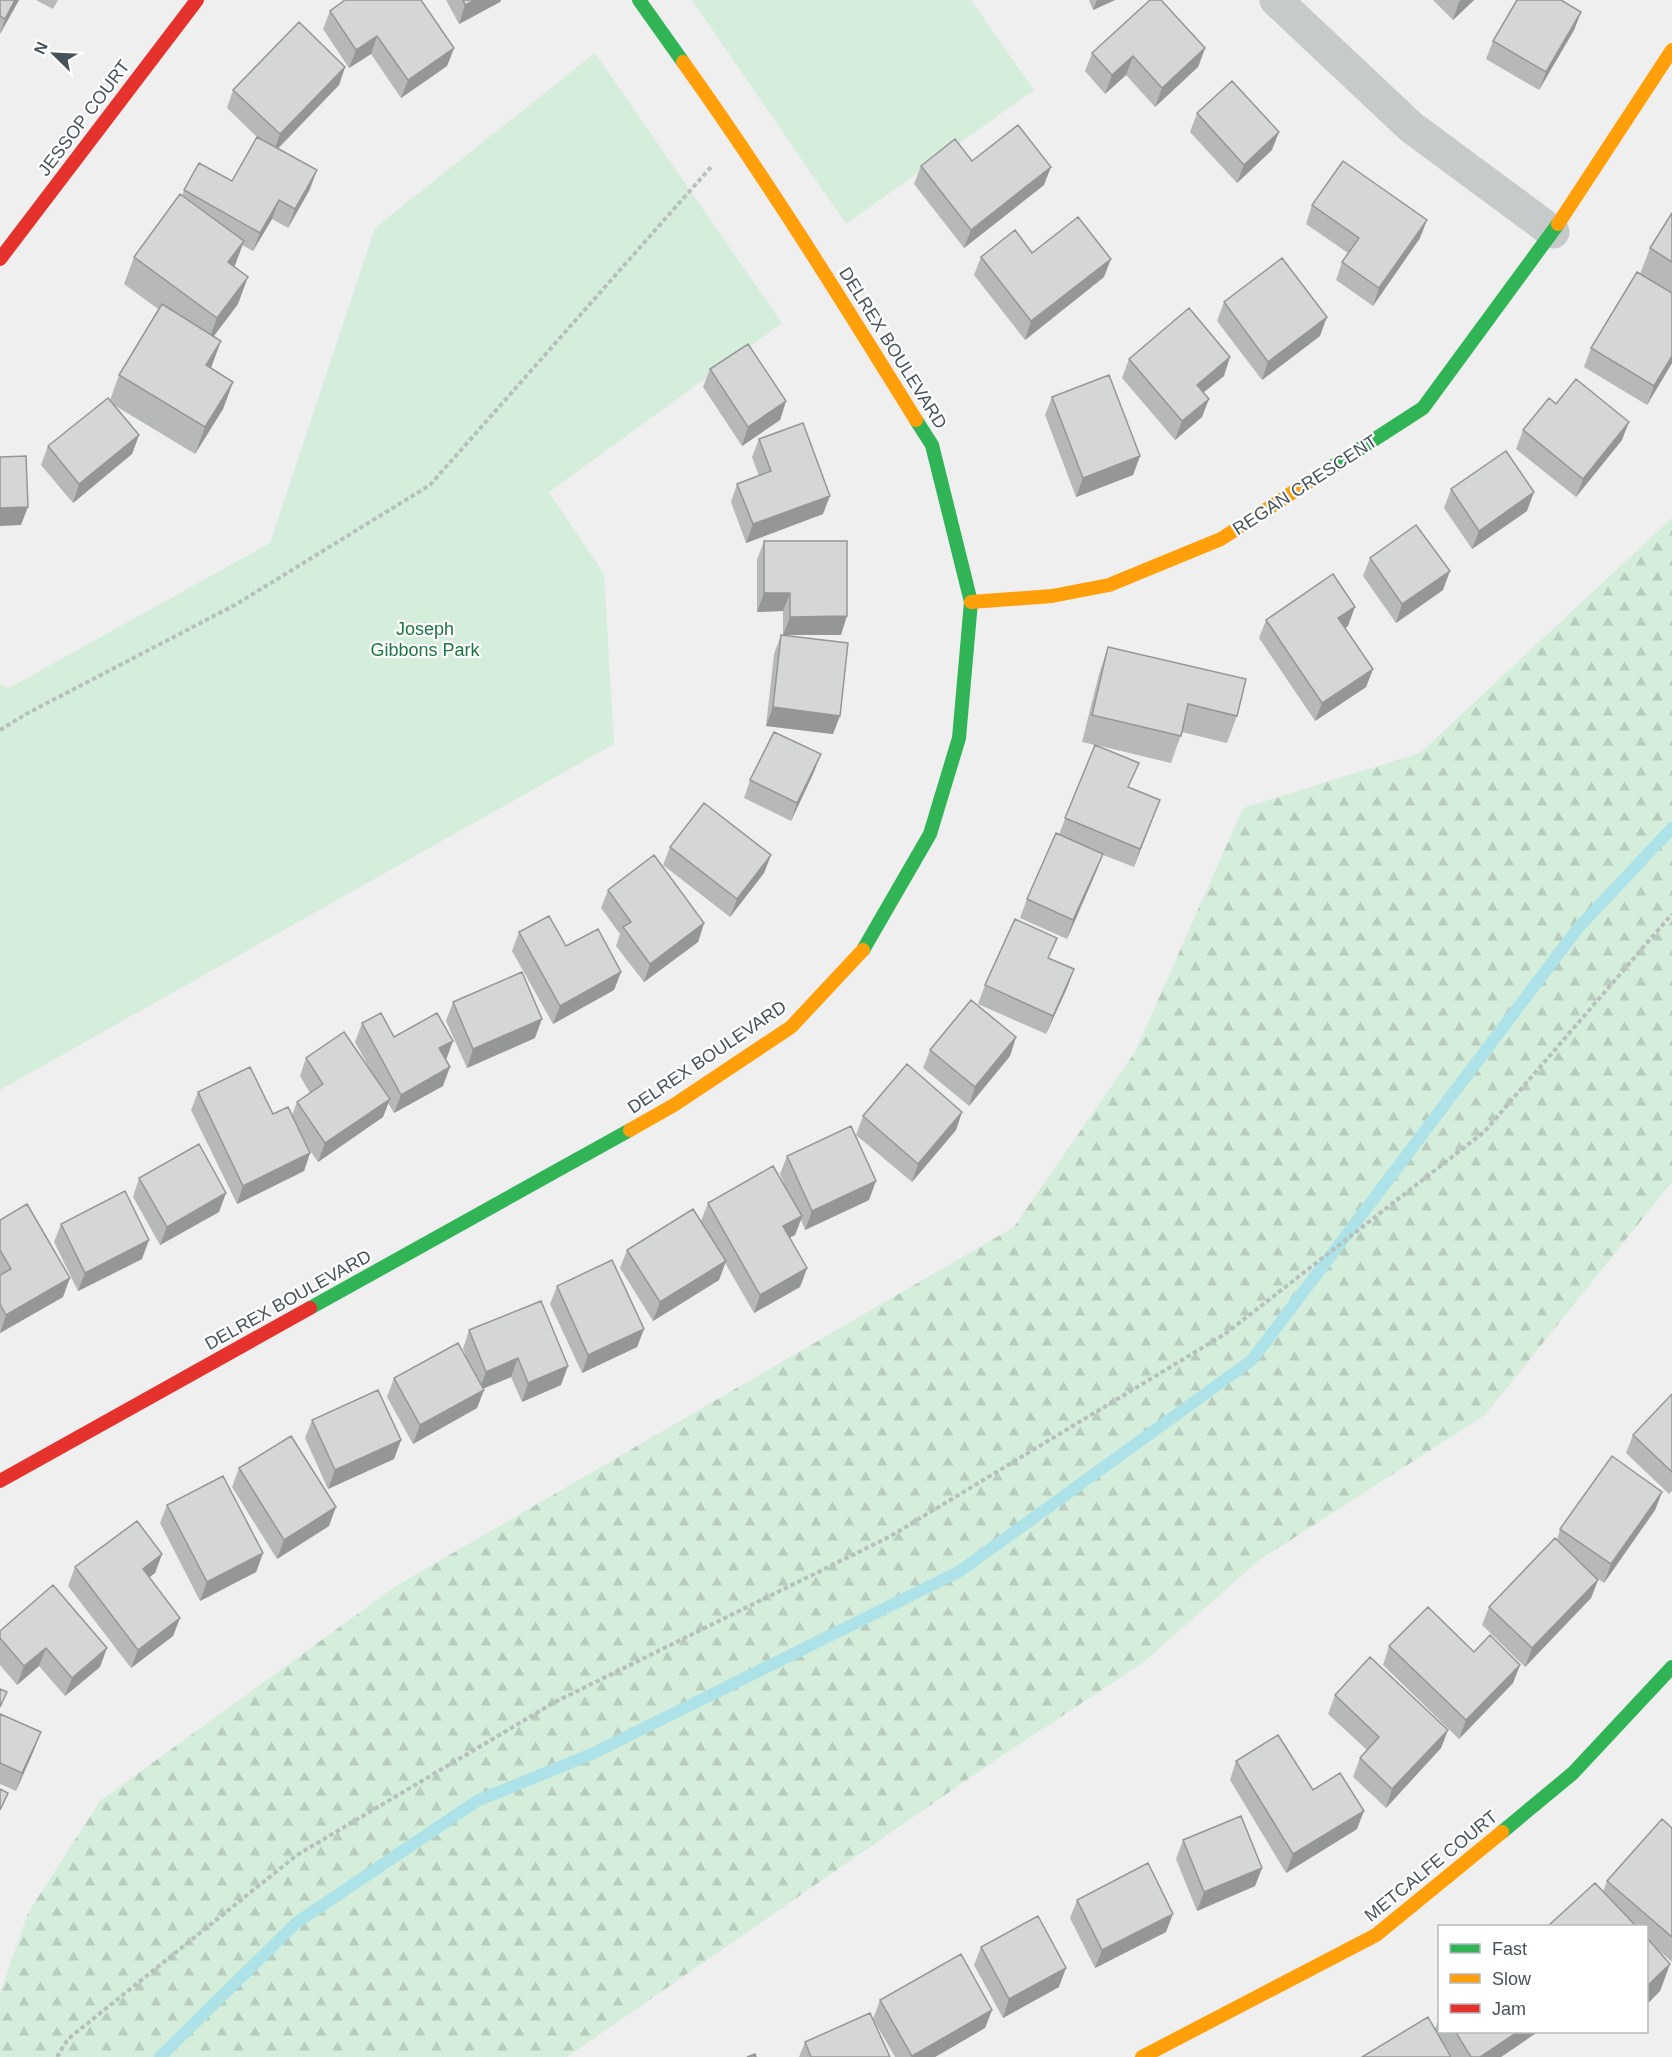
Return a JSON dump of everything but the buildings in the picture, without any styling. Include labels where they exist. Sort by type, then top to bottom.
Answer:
[{"type":"street","name":"JESSOP COURT","points":[[0,259],[197,0]]},
{"type":"street","name":"DELREX BOULEVARD","points":[[0,1481],[674,1105],[791,1027],[864,949],[930,834],[959,738],[971,602],[932,444],[737,138],[639,0]]},
{"type":"street","points":[[1276,0],[1411,127],[1553,232]]},
{"type":"street","name":"REGAN CRESCENT","points":[[971,602],[1052,596],[1109,585],[1221,539],[1424,408],[1553,232],[1672,50]]},
{"type":"street","name":"METCALFE COURT","points":[[1142,2057],[1376,1935],[1573,1773],[1672,1667]]},
{"type":"path","points":[[0,730],[26,714],[235,605],[430,485],[737,138]]},
{"type":"path","points":[[57,2057],[68,2039],[297,1855],[555,1702],[888,1537],[1225,1334],[1484,1132],[1672,914]]},
{"type":"green space","points":[[692,0],[971,0],[1034,90],[846,224]]},
{"type":"green space","name":"Joseph Gibbons Park","points":[[595,53],[782,323],[549,492],[604,574],[614,744],[0,1090],[0,684],[9,688],[270,543],[375,228]]},
{"type":"green space","points":[[1672,518],[1672,1182],[1485,1415],[1258,1561],[1144,1662],[997,1759],[567,2057],[0,2057],[0,1994],[28,1913],[100,1801],[396,1586],[1014,1227],[1135,1052],[1243,808],[1420,753]]},
{"type":"waterway","points":[[160,2057],[296,1923],[477,1801],[594,1753],[960,1571],[1252,1360],[1578,928],[1672,828]]},
{"type":"traffic: fast","points":[[639,0],[683,62]]},
{"type":"traffic: fast","points":[[1324,472],[1423,408],[1558,224]]},
{"type":"traffic: fast","points":[[863,950],[930,834],[959,738],[971,602],[932,445],[916,420]]},
{"type":"traffic: fast","points":[[310,1308],[630,1130]]},
{"type":"traffic: fast","points":[[1502,1832],[1573,1773],[1672,1667]]},
{"type":"traffic: slow","points":[[1558,224],[1672,50]]},
{"type":"traffic: slow","points":[[683,62],[773,194],[916,420]]},
{"type":"traffic: slow","points":[[971,602],[1052,596],[1109,585],[1221,539],[1324,472]]},
{"type":"traffic: slow","points":[[630,1130],[674,1105],[791,1027],[863,950]]},
{"type":"traffic: slow","points":[[1142,2057],[1376,1935],[1502,1832]]},
{"type":"traffic: jam","points":[[0,259],[197,0]]},
{"type":"traffic: jam","points":[[0,1481],[310,1308]]}]
